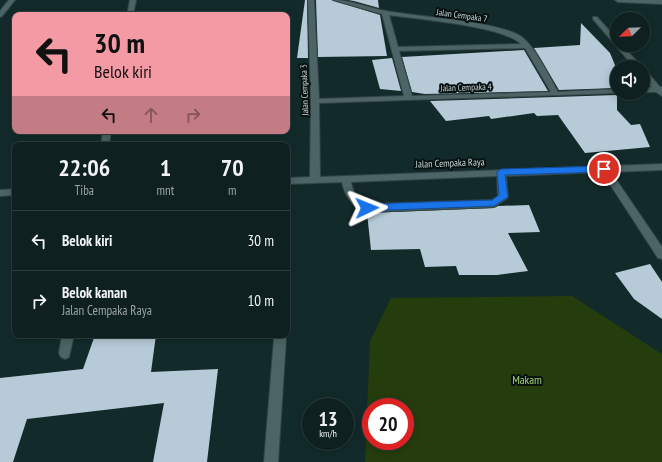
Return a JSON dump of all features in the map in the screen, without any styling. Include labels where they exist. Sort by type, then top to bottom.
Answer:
[{"type":"street","points":[[0,15],[12,0]]},
{"type":"street","points":[[130,12],[132,0]]},
{"type":"street","name":"Jalan Cempaka 3","points":[[311,0],[316,101],[315,180]]},
{"type":"street","name":"Jalan Cempaka 7","points":[[336,0],[385,13],[501,30],[516,37],[527,46],[556,94]]},
{"type":"street","points":[[618,0],[662,2]]},
{"type":"street","points":[[385,13],[396,49],[408,99]]},
{"type":"street","points":[[595,18],[610,35]]},
{"type":"street","points":[[396,49],[527,46]]},
{"type":"street","points":[[625,52],[632,60]]},
{"type":"street","points":[[650,80],[660,91]]},
{"type":"street","points":[[650,90],[660,91]]},
{"type":"street","name":"Jalan Cempaka 4","points":[[316,101],[610,91]]},
{"type":"street","name":"Jalan Cempaka Raya","points":[[290,181],[662,167]]},
{"type":"street","points":[[604,169],[662,255]]},
{"type":"street","points":[[346,178],[349,193],[353,200],[367,208],[494,203],[503,197],[501,172]]},
{"type":"street","points":[[0,192],[12,192]]},
{"type":"street","points":[[65,353],[68,338]]},
{"type":"street","points":[[271,462],[280,340]]},
{"type":"green space","name":"Makam","points":[[572,296],[662,354],[662,462],[365,462],[365,450],[414,450],[414,398],[368,398],[370,341],[391,298]]},
{"type":"building","points":[[305,0],[307,0],[308,58],[297,58]]},
{"type":"building","points":[[316,0],[332,0],[380,15],[387,56],[318,57]]},
{"type":"building","points":[[348,0],[378,0],[379,8],[354,1]]},
{"type":"building","points":[[581,23],[610,53],[613,60],[610,60],[610,88],[559,90],[534,48],[580,45]]},
{"type":"building","points":[[524,50],[548,91],[425,94],[412,92],[402,57]]},
{"type":"building","points":[[392,58],[401,91],[380,89],[372,60]]},
{"type":"building","points":[[610,95],[610,100],[617,100],[617,110],[631,125],[640,124],[650,147],[585,153],[558,115],[537,116],[534,113],[491,119],[489,116],[446,121],[430,101]]},
{"type":"building","points":[[529,205],[540,232],[508,233],[528,271],[497,275],[459,275],[456,266],[425,267],[420,249],[371,250],[367,213],[494,208],[498,206]]},
{"type":"building","points":[[650,264],[662,282],[662,319],[634,299],[615,273]]},
{"type":"building","points":[[94,338],[156,338],[151,372],[218,369],[207,462],[153,462],[164,403],[27,419],[13,462],[0,462],[0,378],[83,369]]},
{"type":"route","points":[[367,208],[494,203],[503,197],[501,172],[604,169]]}]
